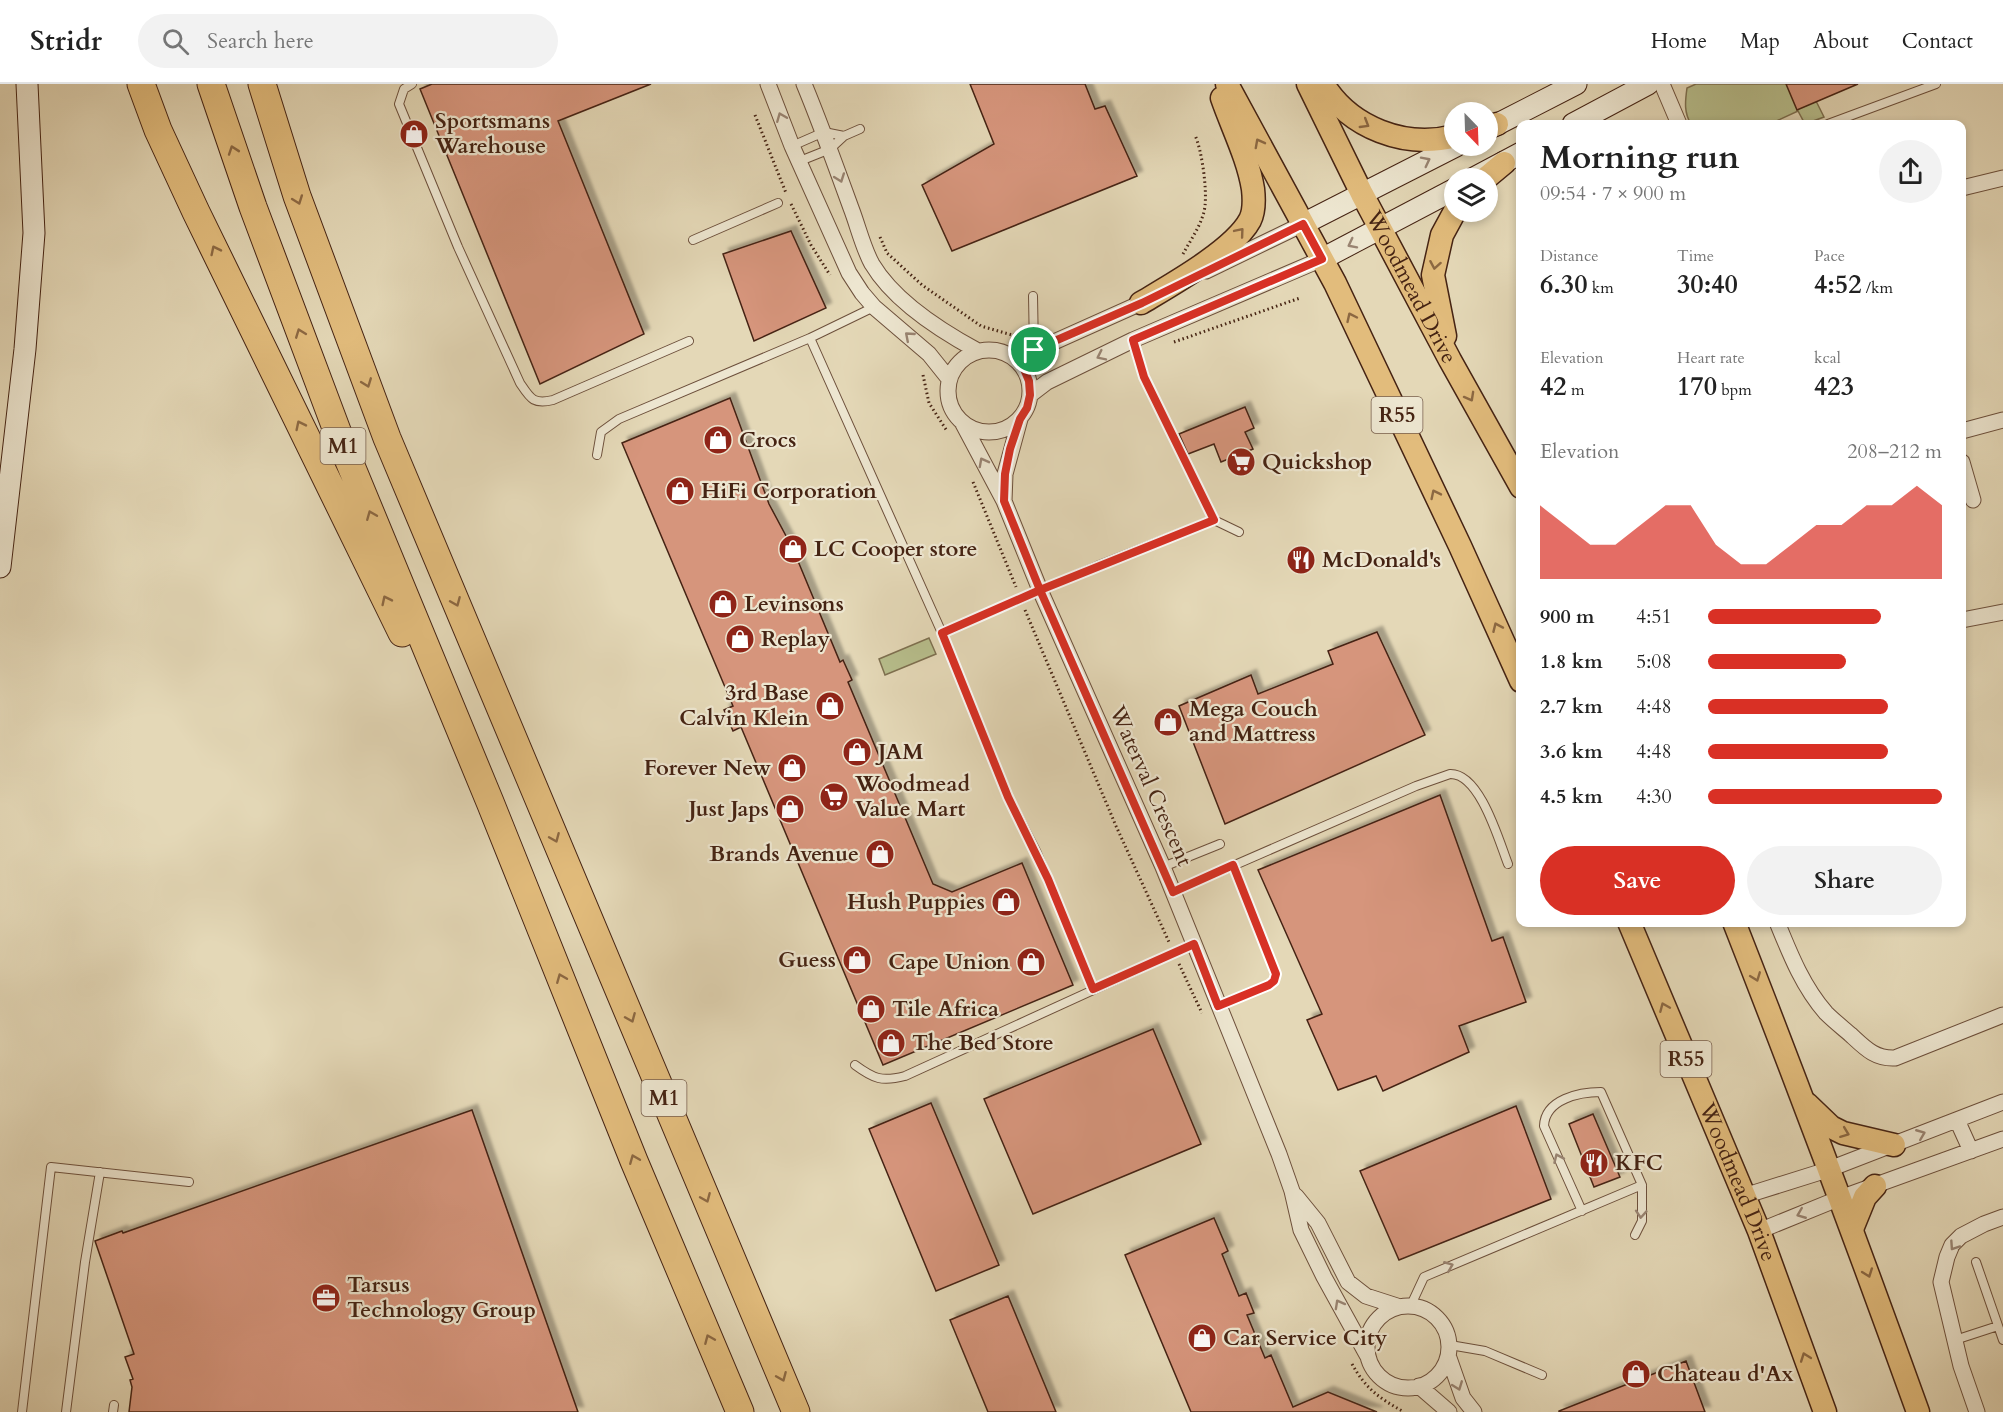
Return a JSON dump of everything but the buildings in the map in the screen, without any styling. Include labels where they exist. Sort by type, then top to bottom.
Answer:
[{"type":"highway","points":[[141,84],[158,130],[201,222],[400,628],[490,802]]},
{"type":"highway","name":"M1","points":[[211,84],[252,207],[338,433],[490,802],[634,1161],[740,1412]]},
{"type":"highway","name":"M1","points":[[262,84],[297,196],[387,438],[796,1412]]},
{"type":"main road","points":[[0,567],[25,349],[34,233],[27,84]]},
{"type":"main road","points":[[1142,303],[1200,266],[1236,238],[1250,220],[1253,211],[1250,177],[1217,84]]},
{"type":"main road","name":"R55","points":[[1227,84],[1322,259],[1460,546],[1516,670]]},
{"type":"main road","name":"Woodmead Drive","points":[[1308,84],[1362,194],[1516,478]]},
{"type":"main road","points":[[1323,84],[1337,103],[1361,123],[1384,134],[1405,138],[1444,139]]},
{"type":"main road","points":[[1498,123],[1576,84]]},
{"type":"main road","points":[[1581,120],[1648,84]]},
{"type":"main road","points":[[1303,224],[1444,152]]},
{"type":"main road","points":[[1493,168],[1512,158]]},
{"type":"main road","points":[[1498,169],[1512,158]]},
{"type":"main road","points":[[1322,259],[1444,195]]},
{"type":"main road","points":[[1449,222],[1442,235],[1434,274],[1450,360]]},
{"type":"main road","name":"Woodmead Drive","points":[[1631,927],[1759,1231],[1826,1412]]},
{"type":"main road","points":[[1736,927],[1805,1103],[1827,1170],[1852,1229],[1917,1412]]},
{"type":"main road","points":[[1805,1103],[1831,1127],[1843,1133],[1894,1145]]},
{"type":"main road","points":[[1852,1229],[1865,1197],[1875,1186]]},
{"type":"street","points":[[768,84],[792,146],[849,273],[874,307],[929,354],[949,379]]},
{"type":"street","points":[[804,84],[872,263],[883,279],[928,320],[978,351]]},
{"type":"street","points":[[1662,84],[1677,120]]},
{"type":"street","points":[[1966,187],[2003,178]]},
{"type":"street","points":[[1016,359],[1142,303],[1303,224]]},
{"type":"street","points":[[1030,395],[1047,382],[1133,340],[1322,259]]},
{"type":"street","points":[[978,351],[1004,352],[1016,359],[1027,375],[1030,395],[1027,408],[1020,419],[996,432],[982,432],[968,428],[957,419],[950,407],[947,393],[949,379],[965,356],[978,351]]},
{"type":"street","name":"Waterval Crescent","points":[[1004,501],[1005,474],[1020,419]]},
{"type":"street","points":[[1966,430],[2003,420]]},
{"type":"street","name":"Waterval Crescent","points":[[962,422],[1004,501],[1040,590],[1163,867],[1292,1191],[1301,1230],[1367,1355]]},
{"type":"street","points":[[1966,476],[1973,500]]},
{"type":"street","points":[[1966,619],[2003,612]]},
{"type":"street","points":[[1779,927],[1795,967],[1821,1005],[1863,1046],[1880,1058],[1895,1058],[2003,1015]]},
{"type":"street","points":[[1744,1196],[1827,1170],[2003,1102]]},
{"type":"street","points":[[1957,1120],[1971,1151]]},
{"type":"street","points":[[1759,1231],[1840,1198],[2003,1139]]},
{"type":"street","name":"Waterval Crescent","points":[[1292,1191],[1318,1223],[1348,1282],[1366,1296],[1404,1306]]},
{"type":"street","points":[[1977,1412],[1961,1366],[1941,1282],[1952,1245],[1961,1236],[2003,1217]]},
{"type":"street","points":[[1449,1351],[1444,1369],[1436,1378],[1419,1386],[1401,1387],[1379,1376],[1367,1355],[1367,1342],[1370,1330],[1386,1312],[1404,1306],[1423,1307],[1438,1318],[1448,1333],[1449,1351],[1463,1398],[1474,1412]]},
{"type":"street","points":[[1419,1386],[1449,1412]]},
{"type":"lane","points":[[412,84],[404,89],[399,104],[458,247],[528,396],[535,401],[553,400],[689,341]]},
{"type":"lane","points":[[1839,120],[1936,84]]},
{"type":"lane","points":[[800,161],[830,149],[844,136],[860,129]]},
{"type":"lane","points":[[792,146],[824,132],[844,136]]},
{"type":"lane","points":[[693,240],[778,203]]},
{"type":"lane","points":[[1033,296],[1034,350]]},
{"type":"lane","points":[[597,455],[601,432],[619,419],[810,338],[874,307]]},
{"type":"lane","points":[[810,338],[930,603],[1008,797],[1040,860],[1093,989]]},
{"type":"lane","points":[[1133,340],[1144,377],[1214,520],[1239,532]]},
{"type":"lane","points":[[942,633],[1040,590],[1214,520]]},
{"type":"lane","points":[[1173,892],[1416,786],[1455,774],[1465,779],[1482,800],[1508,864]]},
{"type":"lane","points":[[1163,867],[1220,844]]},
{"type":"lane","points":[[1218,1006],[1269,985],[1274,981],[1276,974],[1233,865]]},
{"type":"lane","points":[[855,1065],[882,1080],[905,1076],[1194,944]]},
{"type":"lane","points":[[1582,1211],[1544,1126],[1551,1108],[1572,1096],[1586,1092],[1601,1092],[1641,1185],[1642,1221],[1635,1235]]},
{"type":"lane","points":[[22,1412],[51,1167],[189,1182]]},
{"type":"lane","points":[[66,1412],[85,1262],[100,1172]]},
{"type":"lane","points":[[1404,1306],[1424,1277],[1641,1185]]},
{"type":"lane","points":[[1976,1262],[2003,1340]]},
{"type":"lane","points":[[1955,1340],[1998,1326]]},
{"type":"lane","points":[[1449,1351],[1485,1351],[1542,1375]]},
{"type":"path","points":[[755,116],[788,198],[811,245],[832,278]]},
{"type":"path","points":[[1181,257],[1198,228],[1205,206],[1201,150],[1195,135]]},
{"type":"path","points":[[878,233],[887,253],[922,285],[981,326],[1012,335],[1033,332]]},
{"type":"path","points":[[1172,343],[1300,298]]},
{"type":"path","points":[[923,374],[929,403],[952,437]]},
{"type":"path","points":[[971,475],[1116,826],[1204,1018]]},
{"type":"path","points":[[1347,1355],[1363,1383],[1386,1402],[1404,1412]]},
{"type":"green space","points":[[1696,84],[1786,84],[1816,101],[1824,117],[1816,120],[1803,120],[1798,111],[1779,120],[1689,120],[1686,111],[1687,88]]},
{"type":"green space","points":[[929,638],[936,654],[885,675],[879,659]]},
{"type":"place","name":"Sportsmans Warehouse","points":[[414,134]]},
{"type":"place","name":"Crocs","points":[[718,440]]},
{"type":"place","name":"Quickshop","points":[[1241,462]]},
{"type":"place","name":"HiFi Corporation","points":[[680,491]]},
{"type":"place","name":"LC Cooper store","points":[[793,549]]},
{"type":"place","name":"McDonald's","points":[[1301,560]]},
{"type":"place","name":"Levinsons","points":[[723,604]]},
{"type":"place","name":"Replay","points":[[740,639]]},
{"type":"place","name":"3rd Base Calvin Klein","points":[[830,706]]},
{"type":"place","name":"Mega Couch and Mattress","points":[[1168,722]]},
{"type":"place","name":"JAM","points":[[857,752]]},
{"type":"place","name":"Forever New","points":[[792,768]]},
{"type":"place","name":"Woodmead Value Mart","points":[[834,797]]},
{"type":"place","name":"Just Japs","points":[[790,809]]},
{"type":"place","name":"Brands Avenue","points":[[880,854]]},
{"type":"place","name":"Hush Puppies","points":[[1006,902]]},
{"type":"place","name":"Guess","points":[[857,960]]},
{"type":"place","name":"Cape Union","points":[[1031,962]]},
{"type":"place","name":"Tile Africa","points":[[871,1009]]},
{"type":"place","name":"The Bed Store","points":[[891,1043]]},
{"type":"place","name":"KFC","points":[[1594,1163]]},
{"type":"place","name":"Tarsus Technology Group","points":[[326,1298]]},
{"type":"place","name":"Car Service City","points":[[1202,1338]]},
{"type":"place","name":"Chateau d'Ax","points":[[1636,1374]]},
{"type":"route","points":[[1034,350],[1016,359],[1024,369],[1029,381],[1030,395],[1010,449],[1005,474],[1004,501],[1040,590],[942,633],[1008,797],[1036,851],[1093,989],[1194,944],[1218,1006],[1269,985],[1274,981],[1276,974],[1233,865],[1173,892],[1040,590],[1214,520],[1144,377],[1133,340],[1322,259],[1303,224],[1142,303],[1034,350]]}]
